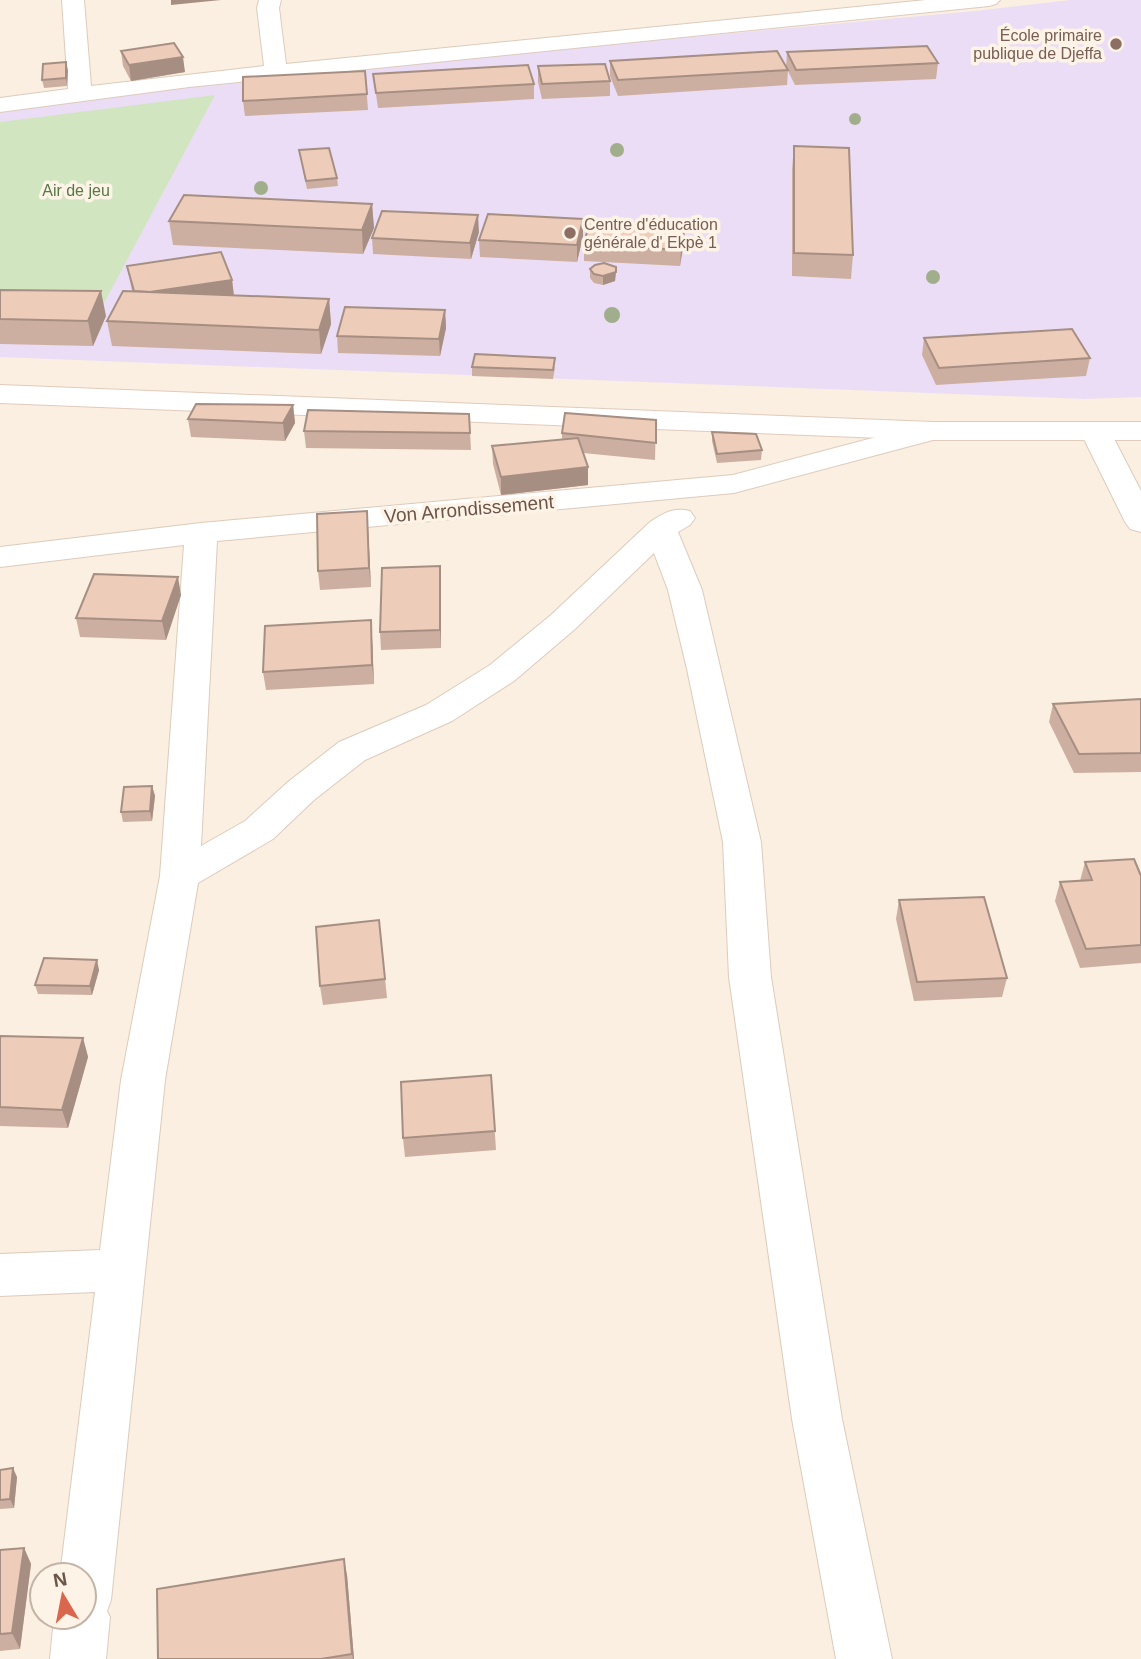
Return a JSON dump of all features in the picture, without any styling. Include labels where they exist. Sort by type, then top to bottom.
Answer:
[{"type":"street","points":[[73,0],[80,95]]},
{"type":"street","points":[[270,0],[268,8],[276,72]]},
{"type":"street","points":[[0,105],[748,15],[989,0]]},
{"type":"street","points":[[0,394],[933,431],[1141,431]]},
{"type":"street","name":"Von Arrondissement","points":[[0,557],[201,534],[734,484],[933,431]]},
{"type":"street","points":[[1096,431],[1141,522]]},
{"type":"street","points":[[180,876],[260,830],[301,791],[352,751],[439,713],[502,673],[563,622],[661,529],[734,484]]},
{"type":"street","points":[[661,529],[685,590],[743,842],[752,990],[817,1419],[864,1659]]},
{"type":"street","points":[[88,1561],[143,1080],[180,876],[201,534]]},
{"type":"street","points":[[0,1275],[121,1270]]},
{"type":"street","points":[[78,1659],[81,1631]]},
{"type":"shaded area","name":"Centre d'éducation générale d' Ekpè 1","points":[[1071,0],[1141,0],[1141,397],[1084,399],[0,357],[0,108],[211,81]]},
{"type":"green space","name":"Air de jeu","points":[[215,95],[104,303],[0,302],[0,122]]},
{"type":"building","points":[[174,43],[183,57],[129,65],[121,51]]},
{"type":"building","points":[[927,46],[938,63],[796,70],[787,52]]},
{"type":"building","points":[[777,51],[788,70],[618,80],[610,61]]},
{"type":"building","points":[[66,62],[66,78],[42,80],[43,64]]},
{"type":"building","points":[[605,64],[610,81],[542,84],[538,66]]},
{"type":"building","points":[[528,65],[534,84],[376,93],[373,74]]},
{"type":"building","points":[[365,71],[367,94],[243,101],[243,77]]},
{"type":"building","points":[[794,146],[849,148],[853,255],[794,253]]},
{"type":"building","points":[[329,148],[337,178],[306,181],[299,150]]},
{"type":"building","points":[[184,195],[372,204],[362,230],[169,221]]},
{"type":"building","points":[[382,211],[478,215],[470,243],[372,238]]},
{"type":"building","points":[[488,214],[583,219],[577,245],[479,240]]},
{"type":"building","points":[[590,220],[685,225],[681,250],[584,244]]},
{"type":"building","points":[[221,252],[232,280],[150,292],[134,291],[127,266]]},
{"type":"building","points":[[604,263],[616,267],[616,272],[603,276],[594,274],[590,269],[595,265]]},
{"type":"building","points":[[0,290],[101,291],[88,321],[0,319]]},
{"type":"building","points":[[123,291],[329,299],[319,330],[107,321]]},
{"type":"building","points":[[345,307],[445,310],[439,339],[337,336]]},
{"type":"building","points":[[1072,329],[1090,358],[939,368],[924,338]]},
{"type":"building","points":[[475,354],[555,358],[553,370],[472,367]]},
{"type":"building","points":[[196,404],[293,405],[283,423],[188,419]]},
{"type":"building","points":[[308,410],[469,414],[470,433],[304,431]]},
{"type":"building","points":[[565,413],[656,420],[656,443],[562,433]]},
{"type":"building","points":[[712,432],[756,434],[762,450],[717,454]]},
{"type":"building","points":[[578,438],[588,467],[501,477],[492,446]]},
{"type":"building","points":[[367,511],[369,568],[318,571],[317,514]]},
{"type":"building","points":[[440,566],[440,630],[380,632],[382,568]]},
{"type":"building","points":[[94,574],[178,577],[162,621],[76,618]]},
{"type":"building","points":[[371,620],[372,665],[263,672],[265,626]]},
{"type":"building","points":[[1141,699],[1141,753],[1079,754],[1053,704]]},
{"type":"building","points":[[152,786],[150,811],[121,812],[124,787]]},
{"type":"building","points":[[1134,859],[1141,876],[1141,945],[1086,949],[1060,882],[1092,880],[1085,862]]},
{"type":"building","points":[[984,897],[1007,978],[917,982],[899,900]]},
{"type":"building","points":[[379,920],[385,979],[320,986],[316,927]]},
{"type":"building","points":[[44,958],[97,960],[90,986],[35,985]]},
{"type":"building","points":[[0,1036],[83,1038],[62,1110],[0,1107]]},
{"type":"building","points":[[491,1075],[495,1131],[403,1138],[401,1082]]},
{"type":"building","points":[[13,1468],[10,1499],[0,1500],[0,1470]]},
{"type":"building","points":[[24,1548],[12,1633],[0,1634],[0,1550]]},
{"type":"building","points":[[344,1559],[352,1654],[321,1659],[158,1659],[157,1589]]},
{"type":"place","name":"École primaire publique de Djeffa","points":[[1116,44]]},
{"type":"place","name":"Centre d'éducation générale d' Ekpè 1","points":[[570,233]]}]
